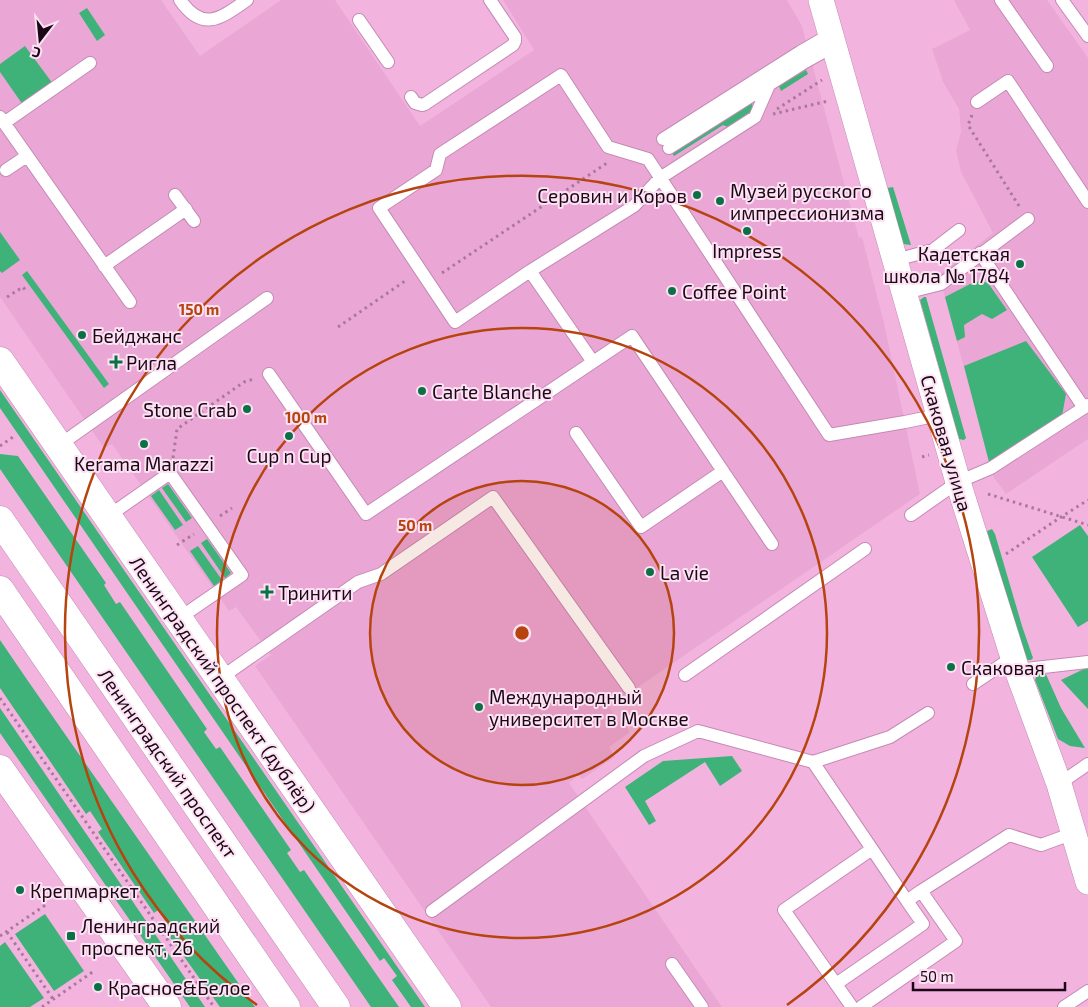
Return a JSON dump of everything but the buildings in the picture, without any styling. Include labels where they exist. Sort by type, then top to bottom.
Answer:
[{"type":"main road","name":"Ленинградский проспект (дублёр)","points":[[0,361],[447,1007]]},
{"type":"main road","name":"Ленинградский проспект","points":[[0,520],[336,1007]]},
{"type":"main road","points":[[0,590],[286,1007]]},
{"type":"main road","points":[[0,769],[167,1007]]},
{"type":"street","name":"Скаковая улица","points":[[821,0],[958,482],[1015,663],[1059,784],[1088,882]]},
{"type":"lane","points":[[180,0],[194,16],[210,20],[226,15],[247,0]]},
{"type":"lane","points":[[411,97],[415,104],[425,104],[513,45],[514,37],[490,0]]},
{"type":"lane","points":[[1001,0],[1047,66]]},
{"type":"lane","points":[[1062,0],[1088,36]]},
{"type":"lane","points":[[359,20],[388,62]]},
{"type":"lane","points":[[832,40],[805,62],[769,85],[666,144],[780,65],[832,40]]},
{"type":"lane","points":[[90,62],[2,120],[130,302]]},
{"type":"lane","points":[[780,65],[769,85],[756,117],[660,178],[634,206],[455,322],[379,208],[436,170],[440,154],[562,75],[608,147],[648,159],[660,178],[828,435],[939,415]]},
{"type":"lane","points":[[977,102],[1008,81],[1088,202]]},
{"type":"lane","points":[[6,170],[27,156]]},
{"type":"lane","points":[[175,194],[194,221]]},
{"type":"lane","points":[[104,266],[186,209]]},
{"type":"lane","points":[[905,293],[941,284],[1028,219]]},
{"type":"lane","points":[[895,260],[933,250],[959,230]]},
{"type":"lane","points":[[911,515],[958,482],[991,468],[1086,406],[980,254]]},
{"type":"lane","points":[[530,272],[593,362]]},
{"type":"lane","points":[[58,446],[267,298]]},
{"type":"lane","points":[[269,374],[366,514],[632,336],[772,544]]},
{"type":"lane","points":[[576,433],[641,527],[723,472]]},
{"type":"lane","points":[[107,517],[170,473],[242,575],[178,619]]},
{"type":"lane","points":[[219,679],[358,582],[381,574],[493,497],[629,688]]},
{"type":"lane","points":[[685,675],[865,549]]},
{"type":"lane","points":[[973,684],[1015,663],[1088,662]]},
{"type":"lane","points":[[432,911],[644,756],[698,731],[813,762],[890,737],[928,713]]},
{"type":"lane","points":[[813,762],[923,924],[836,984]]},
{"type":"lane","points":[[1059,784],[1088,764]]},
{"type":"lane","points":[[907,901],[921,890],[1009,835],[1041,845],[1074,833]]},
{"type":"lane","points":[[852,1007],[784,910],[872,850]]},
{"type":"lane","points":[[862,1007],[956,941],[921,890]]},
{"type":"lane","points":[[672,964],[702,1007]]},
{"type":"lane","points":[[1064,1007],[1088,991]]},
{"type":"path","points":[[825,78],[768,115],[832,100]]},
{"type":"path","points":[[977,102],[968,125],[1028,219]]},
{"type":"path","points":[[338,327],[405,281],[428,282]]},
{"type":"path","points":[[8,298],[23,287],[26,291]]},
{"type":"path","points":[[17,291],[20,295]]},
{"type":"path","points":[[170,473],[177,429],[244,382],[269,374]]},
{"type":"path","points":[[0,446],[12,437]]},
{"type":"path","points":[[988,494],[1088,525]]},
{"type":"path","points":[[1006,554],[1088,500]]},
{"type":"path","points":[[225,512],[232,508]]},
{"type":"path","points":[[0,698],[214,1007]]},
{"type":"path","points":[[0,936],[46,904]]},
{"type":"path","points":[[7,932],[53,999]]},
{"type":"path","points":[[42,1007],[94,971]]},
{"type":"shaded area","points":[[0,0],[161,0],[200,56],[281,0],[335,0],[420,126],[534,50],[503,0],[787,0],[802,26],[859,238],[862,237],[884,323],[920,494],[609,707],[618,722],[621,720],[630,732],[609,747],[615,757],[582,779],[578,775],[569,783],[722,1007],[491,1007],[255,666],[271,655],[236,607],[229,611],[112,444],[104,448],[0,297]]},
{"type":"shaded area","name":"Кадетская школа № 1784","points":[[954,0],[1047,0],[1088,58],[1088,439],[1006,494],[994,478],[939,275],[993,233],[961,172],[956,150],[961,132],[959,109],[943,82],[932,49],[970,30]]},
{"type":"green space","points":[[87,8],[105,35],[97,41],[79,13]]},
{"type":"green space","points":[[25,46],[53,84],[23,105],[0,72],[0,64]]},
{"type":"green space","points":[[806,70],[808,74],[781,91],[779,86]]},
{"type":"green space","points":[[751,103],[755,109],[728,127],[723,125],[674,156],[672,153]]},
{"type":"green space","points":[[893,187],[911,245],[903,244],[887,188]]},
{"type":"green space","points":[[0,232],[20,260],[2,273],[0,271]]},
{"type":"green space","points":[[27,271],[109,384],[104,388],[22,275]]},
{"type":"green space","points":[[974,282],[988,283],[1007,310],[992,319],[982,314],[964,325],[965,337],[957,341],[945,297]]},
{"type":"green space","points":[[926,297],[966,438],[964,440],[959,439],[920,300]]},
{"type":"green space","points":[[1026,341],[1066,394],[1062,416],[989,462],[964,366]]},
{"type":"green space","points":[[0,390],[425,1007],[411,1007],[392,980],[397,976],[384,958],[380,961],[0,408]]},
{"type":"green space","points":[[0,454],[18,456],[106,583],[104,585],[116,604],[120,602],[207,729],[204,732],[216,749],[220,747],[291,850],[287,853],[300,872],[304,870],[399,1007],[371,1007],[0,469]]},
{"type":"green space","points":[[168,484],[192,518],[186,522],[162,488]]},
{"type":"green space","points":[[159,490],[183,525],[175,530],[151,496]]},
{"type":"green space","points":[[1080,525],[1088,536],[1088,621],[1078,627],[1032,557]]},
{"type":"green space","points":[[992,529],[1033,658],[1031,660],[1026,660],[987,531]]},
{"type":"green space","points":[[207,539],[231,573],[225,578],[201,543]]},
{"type":"green space","points":[[198,546],[222,580],[214,586],[190,551]]},
{"type":"green space","points":[[0,640],[255,1007],[220,1007],[165,930],[169,927],[158,910],[154,913],[98,832],[102,829],[90,811],[86,814],[0,688]]},
{"type":"green space","points":[[1088,667],[1088,709],[1061,680]]},
{"type":"green space","points":[[1045,672],[1061,708],[1085,748],[1070,746],[1058,739],[1035,680],[1037,675]]},
{"type":"green space","points":[[0,708],[205,1007],[190,1007],[0,733]]},
{"type":"green space","points":[[732,756],[742,771],[720,786],[705,762],[645,801],[656,821],[649,825],[625,787],[663,761]]},
{"type":"green space","points":[[45,914],[84,971],[54,991],[15,934]]},
{"type":"green space","points":[[5,942],[44,998],[30,1007],[0,1007],[0,946]]},
{"type":"place","name":"Серовин и Коров","points":[[697,195]]},
{"type":"place","name":"Музей русского импрессионизма","points":[[720,201]]},
{"type":"place","name":"Impress","points":[[747,231]]},
{"type":"place","name":"Кадетская школа № 1784","points":[[1020,264]]},
{"type":"place","name":"Coffee Point","points":[[672,291]]},
{"type":"place","name":"Бейджанс","points":[[82,335]]},
{"type":"place","name":"Ригла","points":[[116,362]]},
{"type":"place","name":"Carte Blanche","points":[[422,391]]},
{"type":"place","name":"Stone Crab","points":[[247,409]]},
{"type":"place","name":"Cup n Cup","points":[[289,436]]},
{"type":"place","name":"Kerama Marazzi","points":[[144,444]]},
{"type":"place","name":"La vie","points":[[650,572]]},
{"type":"place","name":"Тринити","points":[[267,592]]},
{"type":"place","name":"Скаковая","points":[[951,667]]},
{"type":"place","name":"Международный университет в Москве","points":[[479,707]]},
{"type":"place","name":"Крепмаркет","points":[[20,890]]},
{"type":"place","name":"Ленинградский проспект, 26","points":[[71,936]]},
{"type":"place","name":"Красное&Белое","points":[[98,987]]}]
